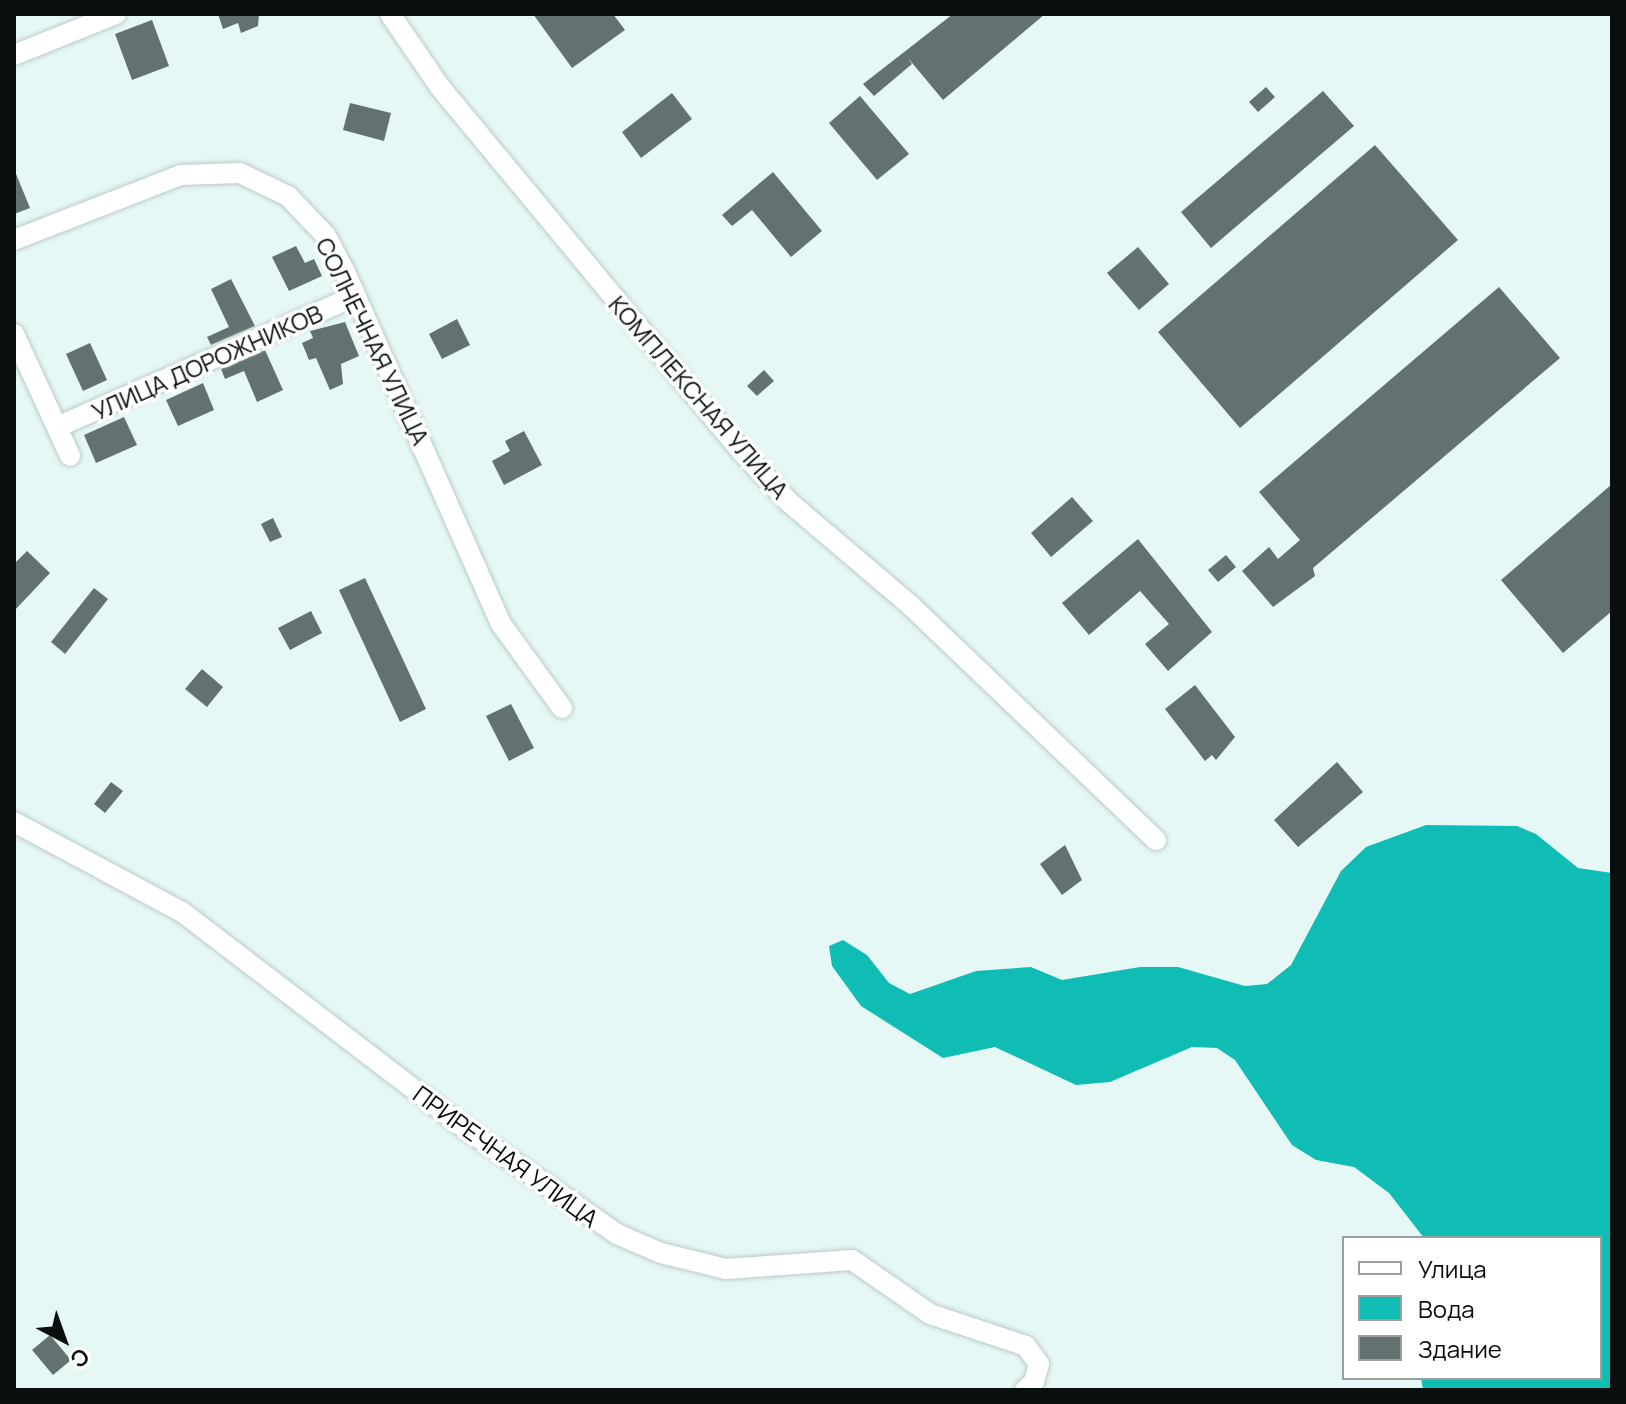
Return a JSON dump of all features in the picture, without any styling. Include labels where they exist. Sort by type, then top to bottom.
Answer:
[{"type":"street","points":[[14,55],[116,14]]},
{"type":"street","name":"КОМПЛЕКСНАЯ УЛИЦА","points":[[390,14],[440,87],[742,452],[789,502],[911,606],[1156,840]]},
{"type":"street","name":"СОЛНЕЧНАЯ УЛИЦА","points":[[14,240],[181,175],[240,173],[265,181],[308,215],[326,236],[356,296],[501,624],[562,708]]},
{"type":"street","name":"УЛИЦА ДОРОЖНИКОВ","points":[[57,427],[356,296]]},
{"type":"street","points":[[14,334],[70,456]]},
{"type":"street","name":"ПРИРЕЧНАЯ УЛИЦА","points":[[14,822],[182,912],[466,1129],[617,1234],[687,1262],[726,1269],[852,1260],[930,1314],[1013,1339],[1034,1354],[1039,1364],[1034,1382],[1025,1390]]},
{"type":"water","points":[[1426,825],[1517,826],[1536,834],[1578,868],[1612,873],[1612,1390],[1423,1390],[1421,1380],[1602,1380],[1602,1236],[1422,1236],[1389,1193],[1354,1167],[1316,1160],[1292,1145],[1235,1060],[1217,1048],[1192,1047],[1110,1082],[1076,1085],[995,1047],[943,1058],[861,1006],[832,966],[829,946],[843,940],[867,955],[889,983],[910,994],[976,971],[1031,967],[1062,980],[1140,967],[1178,967],[1245,986],[1267,984],[1291,965],[1341,871],[1366,847]]},
{"type":"building","points":[[218,14],[259,14],[258,26],[241,33],[238,23],[223,29]]},
{"type":"building","points":[[533,14],[613,14],[625,30],[572,68]]},
{"type":"building","points":[[953,14],[1045,14],[943,100],[908,58],[912,64],[874,96],[863,84]]},
{"type":"building","points":[[152,20],[169,66],[132,80],[115,34]]},
{"type":"building","points":[[1266,87],[1275,97],[1258,112],[1249,102]]},
{"type":"building","points":[[1323,91],[1354,126],[1211,248],[1181,212]]},
{"type":"building","points":[[672,93],[692,119],[641,158],[622,132]]},
{"type":"building","points":[[860,96],[909,154],[877,180],[829,123]]},
{"type":"building","points":[[350,103],[391,113],[384,141],[343,130]]},
{"type":"building","points":[[1375,145],[1458,240],[1240,428],[1158,332]]},
{"type":"building","points":[[14,169],[30,208],[14,214]]},
{"type":"building","points":[[773,172],[822,231],[791,257],[752,210],[732,226],[722,215]]},
{"type":"building","points":[[296,246],[305,263],[314,259],[322,276],[289,291],[272,257]]},
{"type":"building","points":[[1138,247],[1169,284],[1139,310],[1107,273]]},
{"type":"building","points":[[231,279],[255,326],[211,345],[207,337],[229,327],[211,289]]},
{"type":"building","points":[[1499,287],[1560,358],[1313,568],[1315,576],[1273,607],[1242,571],[1269,547],[1278,559],[1300,540],[1259,492]]},
{"type":"building","points":[[457,319],[470,345],[442,359],[429,334]]},
{"type":"building","points":[[345,322],[359,356],[341,364],[343,384],[330,390],[316,358],[309,360],[302,343],[313,338],[310,331]]},
{"type":"building","points":[[90,343],[107,380],[83,391],[66,354]]},
{"type":"building","points":[[265,350],[283,390],[257,402],[244,371],[225,379],[221,369]]},
{"type":"building","points":[[764,370],[774,381],[757,396],[747,386]]},
{"type":"building","points":[[203,383],[214,410],[178,426],[166,400]]},
{"type":"building","points":[[124,417],[137,445],[96,463],[84,435]]},
{"type":"building","points":[[524,431],[542,465],[504,485],[492,461],[510,451],[505,441]]},
{"type":"building","points":[[1612,484],[1612,611],[1563,653],[1501,580]]},
{"type":"building","points":[[1072,497],[1093,521],[1051,557],[1031,533]]},
{"type":"building","points":[[273,518],[282,537],[270,542],[261,524]]},
{"type":"building","points":[[1138,539],[1212,632],[1168,671],[1145,644],[1169,624],[1140,591],[1089,635],[1062,603]]},
{"type":"building","points":[[27,551],[50,573],[14,611],[14,564]]},
{"type":"building","points":[[1226,555],[1236,567],[1218,582],[1208,570]]},
{"type":"building","points":[[365,578],[426,709],[400,722],[339,590]]},
{"type":"building","points":[[94,588],[108,599],[65,654],[51,642]]},
{"type":"building","points":[[311,611],[322,633],[290,650],[278,628]]},
{"type":"building","points":[[202,669],[223,687],[207,707],[185,689]]},
{"type":"building","points":[[1195,685],[1235,737],[1216,760],[1212,755],[1205,761],[1165,709]]},
{"type":"building","points":[[511,704],[534,748],[509,761],[486,716]]},
{"type":"building","points":[[1337,762],[1363,792],[1298,847],[1274,820]]},
{"type":"building","points":[[111,782],[123,791],[105,813],[94,804]]},
{"type":"building","points":[[1065,845],[1082,880],[1062,895],[1040,864]]},
{"type":"building","points":[[50,1335],[71,1360],[53,1375],[32,1350]]}]
